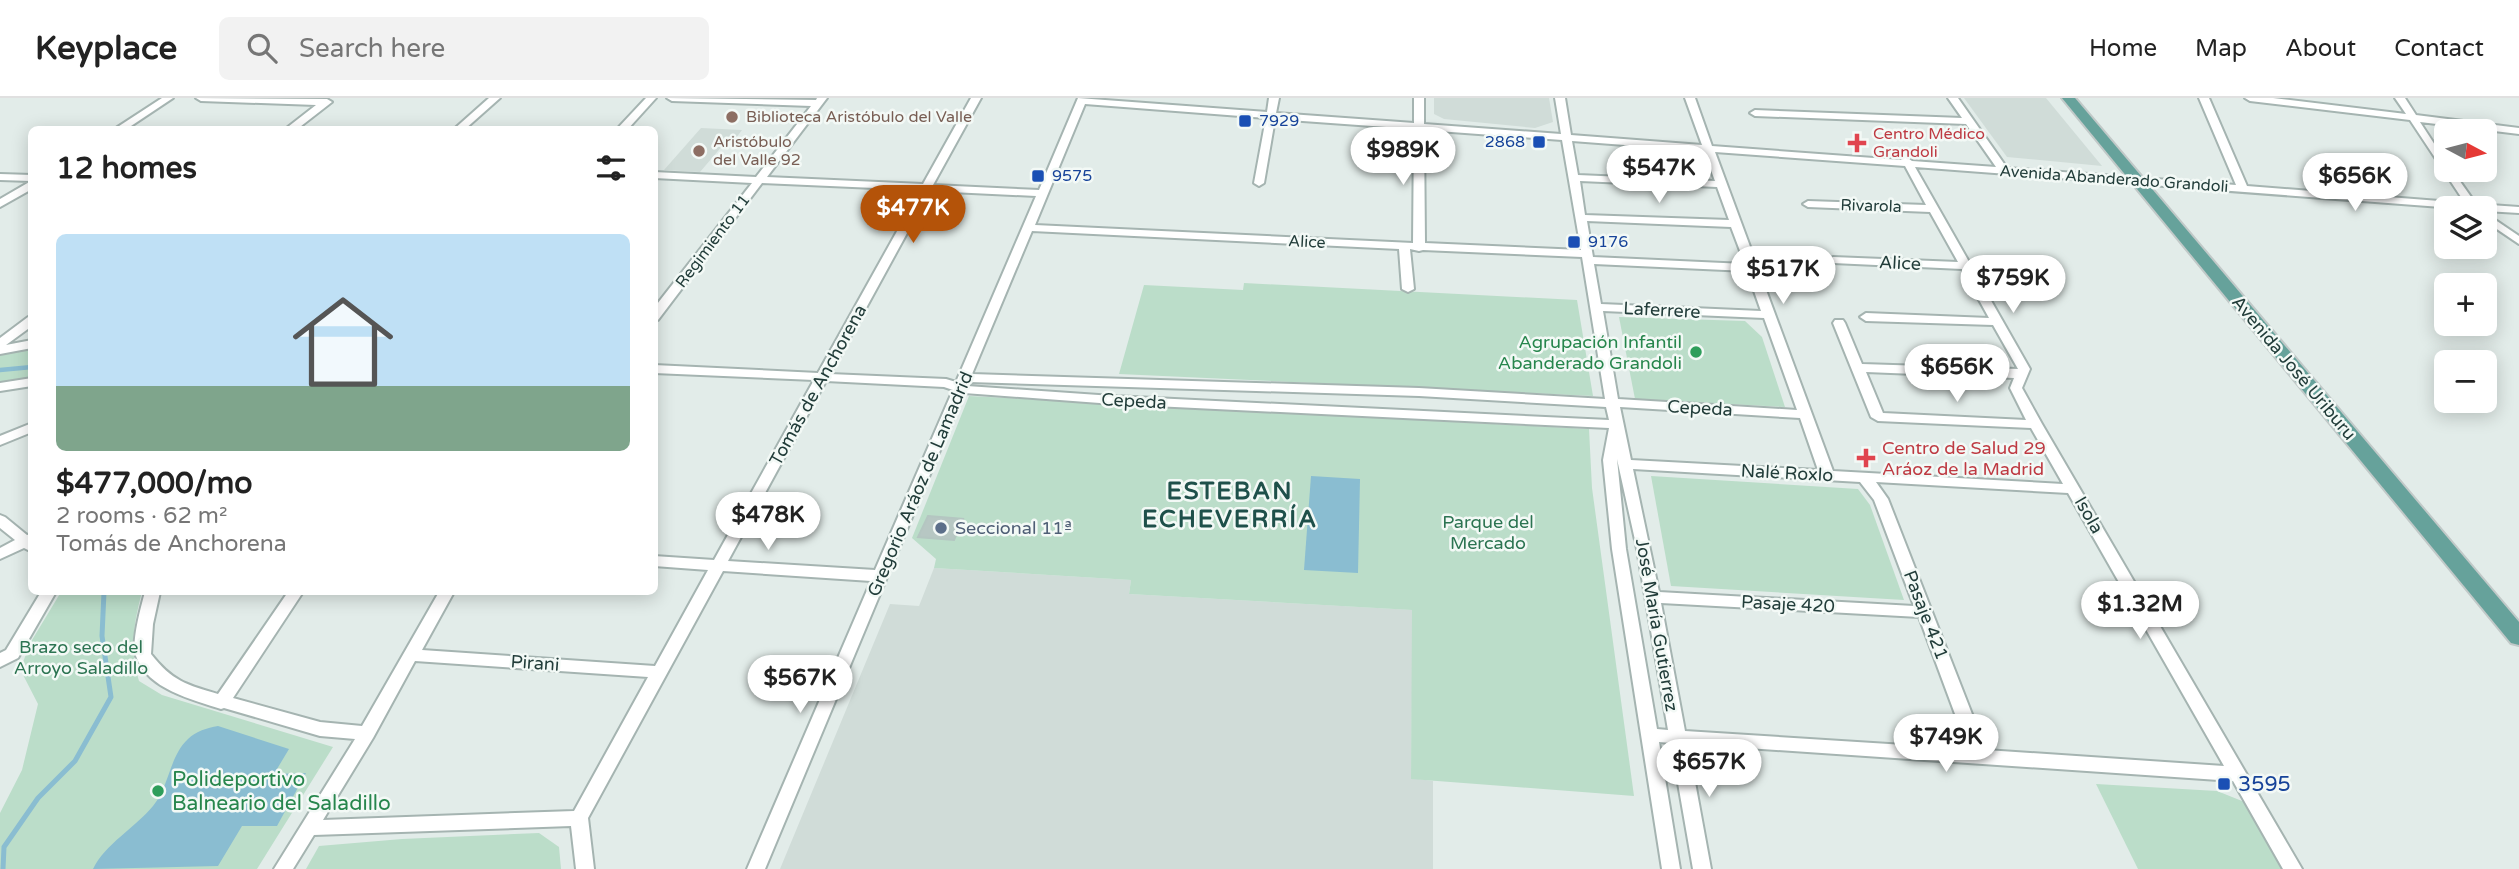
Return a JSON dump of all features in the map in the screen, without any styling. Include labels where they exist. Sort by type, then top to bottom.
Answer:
[{"type":"main road","name":"Avenida José Uriburu","points":[[2068,98],[2519,637]]},
{"type":"street","points":[[124,126],[168,98]]},
{"type":"street","points":[[201,98],[329,100]]},
{"type":"street","points":[[463,126],[495,98]]},
{"type":"street","points":[[625,126],[651,98]]},
{"type":"street","points":[[673,98],[820,101]]},
{"type":"street","name":"Tomás de Anchorena","points":[[579,818],[976,98]]},
{"type":"street","name":"Avenida Abanderado Grandoli","points":[[1101,98],[1271,113]]},
{"type":"street","points":[[1259,183],[1274,98]]},
{"type":"street","points":[[1419,98],[1419,248]]},
{"type":"street","name":"José María Gutierrez","points":[[1560,98],[1615,424],[1626,464],[1653,597],[1702,869]]},
{"type":"street","points":[[1690,98],[1828,475]]},
{"type":"street","points":[[1953,98],[2002,168]]},
{"type":"street","points":[[2204,98],[2241,186]]},
{"type":"street","points":[[2250,98],[2519,131]]},
{"type":"street","points":[[2400,98],[2434,150]]},
{"type":"street","points":[[294,126],[329,100]]},
{"type":"street","name":"Avenida Abanderado Grandoli","points":[[1082,100],[2434,202]]},
{"type":"street","name":"Gregorio Aráoz de Lamadrid","points":[[756,869],[1082,100]]},
{"type":"street","name":"Regimiento 11","points":[[658,312],[820,101]]},
{"type":"street","points":[[1755,113],[1969,121]]},
{"type":"street","name":"Isola","points":[[1907,161],[2024,369],[2016,388],[2035,424],[2293,869]]},
{"type":"street","points":[[658,175],[1042,193]]},
{"type":"street","points":[[0,177],[28,178]]},
{"type":"street","points":[[1574,178],[1721,184]]},
{"type":"street","points":[[0,204],[28,186]]},
{"type":"street","name":"Rivarola","points":[[1808,204],[1934,209]]},
{"type":"street","name":"Avenida Abanderado Grandoli","points":[[2497,204],[2519,204]]},
{"type":"street","name":"Avenida Abanderado Grandoli","points":[[2497,208],[2519,210]]},
{"type":"street","points":[[1581,218],[1736,224]]},
{"type":"street","points":[[2497,225],[2519,241]]},
{"type":"street","name":"Alice","points":[[1028,228],[1752,268]]},
{"type":"street","points":[[1404,247],[1408,289]]},
{"type":"street","name":"Alice","points":[[1833,260],[1966,266]]},
{"type":"street","name":"Laferrere","points":[[1596,307],[1769,315]]},
{"type":"street","points":[[1866,317],[1998,323]]},
{"type":"street","points":[[0,347],[28,323]]},
{"type":"street","points":[[1839,323],[1878,417],[2035,424]]},
{"type":"street","points":[[0,347],[28,344]]},
{"type":"street","points":[[1858,368],[2021,374]]},
{"type":"street","name":"Cepeda","points":[[658,369],[946,383],[1419,392],[1805,414]]},
{"type":"street","points":[[0,387],[28,383]]},
{"type":"street","name":"Cepeda","points":[[964,383],[1113,400],[1615,424]]},
{"type":"street","name":"José María Gutierrez","points":[[1615,424],[1609,460],[1616,524],[1671,869]]},
{"type":"street","points":[[0,441],[28,429]]},
{"type":"street","name":"Nalé Roxlo","points":[[1626,464],[2074,489]]},
{"type":"street","name":"Pasaje 421","points":[[1864,477],[1881,499],[1980,757]]},
{"type":"street","points":[[0,520],[28,541]]},
{"type":"street","points":[[0,554],[28,542]]},
{"type":"street","points":[[658,561],[880,576]]},
{"type":"street","points":[[6,657],[46,595]]},
{"type":"street","points":[[151,595],[145,624],[143,654],[158,675],[178,689],[320,729],[367,733]]},
{"type":"street","points":[[221,703],[294,595]]},
{"type":"street","points":[[283,869],[367,733],[444,595]]},
{"type":"street","name":"Pasaje 420","points":[[1653,597],[1924,612]]},
{"type":"street","name":"Pirani","points":[[411,655],[660,672]]},
{"type":"street","points":[[1648,735],[2238,774]]},
{"type":"street","points":[[307,828],[579,818],[584,869]]},
{"type":"shaded area","points":[[1434,98],[1549,98],[1553,122],[1535,128],[1444,119],[1434,114]]},
{"type":"shaded area","points":[[1964,98],[2046,98],[2102,166],[2007,157]]},
{"type":"shaded area","name":"Aristóbulo del Valle 92","points":[[701,128],[742,130],[736,138],[729,138],[700,172],[664,170]]},
{"type":"shaded area","points":[[934,568],[1131,580],[1129,594],[1413,610],[1411,778],[1433,781],[1433,869],[780,869],[890,604],[919,606]]},
{"type":"green space","points":[[1244,283],[1577,300],[1593,396],[1119,374],[1144,285],[1243,290]]},
{"type":"green space","name":"Agrupación Infantil Abanderado Grandoli","points":[[1619,317],[1745,321],[1762,337],[1785,407],[1635,399]]},
{"type":"green space","points":[[28,348],[28,378],[0,383],[0,353]]},
{"type":"green space","name":"Parque del Mercado","points":[[969,396],[1589,429],[1592,488],[1634,796],[1411,779],[1412,610],[1129,594],[1131,580],[934,568],[936,559],[912,538]]},
{"type":"green space","points":[[1651,476],[1858,489],[1870,505],[1904,600],[1671,586]]},
{"type":"green space","name":"Polideportivo Balneario del Saladillo","points":[[59,595],[141,595],[134,636],[134,658],[139,681],[162,695],[333,747],[257,869],[0,869],[0,813],[22,770],[38,704],[20,669],[32,640]]},
{"type":"green space","points":[[2096,784],[2217,791],[2247,803],[2284,869],[2138,869]]},
{"type":"green space","points":[[539,833],[559,847],[561,869],[306,869],[319,846]]},
{"type":"water","points":[[1311,476],[1360,479],[1358,573],[1304,570]]},
{"type":"water","points":[[218,726],[289,749],[274,774],[306,773],[277,826],[242,826],[218,866],[93,869],[105,852],[146,814],[159,798],[177,754],[188,739],[202,730]]},
{"type":"building","name":"Seccional 11ª","points":[[928,516],[963,519],[954,540],[918,537]]},
{"type":"waterway","points":[[0,370],[28,367]]},
{"type":"waterway","points":[[3,869],[4,847],[38,798],[75,761],[111,697],[102,636],[104,595]]},
{"type":"place","name":"Biblioteca Aristóbulo del Valle","points":[[732,117]]},
{"type":"place","name":"7929","points":[[1245,121]]},
{"type":"place","name":"2868","points":[[1539,142]]},
{"type":"place","name":"Centro Médico Grandoli","points":[[1857,143]]},
{"type":"place","name":"Aristóbulo del Valle 92","points":[[699,151]]},
{"type":"place","name":"9575","points":[[1038,176]]},
{"type":"place","name":"9176","points":[[1574,242]]},
{"type":"place","name":"Agrupación Infantil Abanderado Grandoli","points":[[1696,352]]},
{"type":"place","name":"Centro de Salud 29 Aráoz de la Madrid","points":[[1866,458]]},
{"type":"place","name":"Seccional 11ª","points":[[941,528]]},
{"type":"place","name":"3595","points":[[2224,784]]},
{"type":"place","name":"Polideportivo Balneario del Saladillo","points":[[158,791]]},
{"type":"district","name":"ESTEBAN ECHEVERRÍA","points":[[1230,505]]},
{"type":"park label","name":"Brazo seco del Arroyo Saladillo","points":[[81,657]]}]
